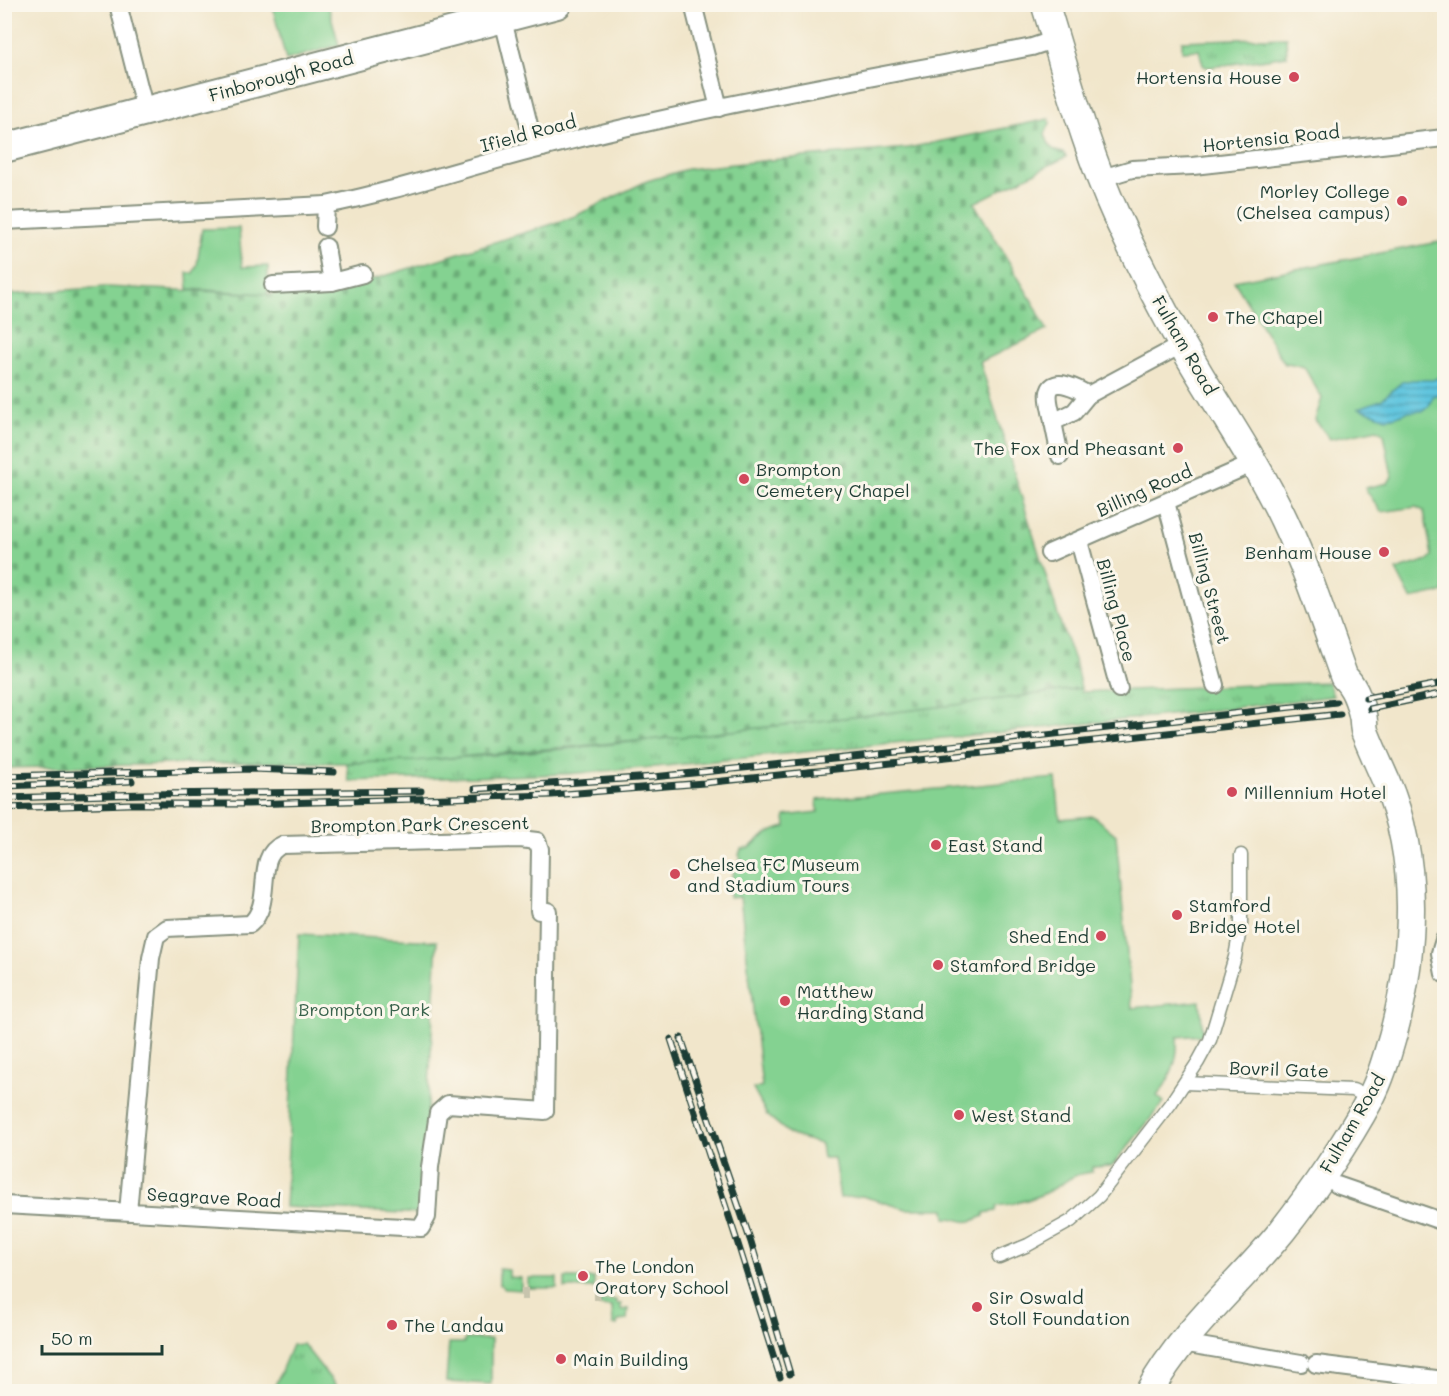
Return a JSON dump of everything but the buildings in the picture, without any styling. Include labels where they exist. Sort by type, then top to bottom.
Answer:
[{"type":"highway","name":"Finborough Road","points":[[4,148],[501,12],[557,4]]},
{"type":"main road","name":"Fulham Road","points":[[1045,4],[1082,126],[1130,243],[1183,344],[1254,463],[1284,519],[1300,558],[1344,677],[1340,688],[1353,723],[1364,732],[1393,797],[1404,842],[1412,905],[1400,1009],[1384,1067],[1370,1098],[1321,1176],[1281,1231],[1204,1316],[1157,1377],[1149,1392]]},
{"type":"street","points":[[118,4],[145,110]]},
{"type":"street","points":[[693,4],[719,108]]},
{"type":"street","points":[[501,12],[532,137],[542,148]]},
{"type":"street","name":"Ifield Road","points":[[4,221],[326,205],[376,195],[542,148],[719,108],[1032,47],[1056,39]]},
{"type":"street","name":"Hortensia Road","points":[[1102,178],[1132,169],[1193,166],[1444,138]]},
{"type":"street","points":[[325,227],[326,205]]},
{"type":"street","points":[[326,248],[332,282]]},
{"type":"street","points":[[273,285],[332,282],[363,274]]},
{"type":"street","points":[[1053,422],[1074,412],[1088,395],[1183,344]]},
{"type":"street","points":[[1060,456],[1048,393],[1054,385],[1073,386],[1088,395]]},
{"type":"street","name":"Billing Road","points":[[1049,554],[1254,463]]},
{"type":"street","name":"Billing Street","points":[[1166,502],[1215,685]]},
{"type":"street","name":"Billing Place","points":[[1078,541],[1119,689]]},
{"type":"street","name":"Brompton Park Crescent","points":[[129,1204],[151,958],[156,936],[167,928],[250,924],[261,912],[267,863],[275,848],[282,845],[537,841],[540,849],[539,911],[548,911],[545,1111],[448,1104],[438,1113],[430,1167],[427,1217],[421,1228]]},
{"type":"street","points":[[999,1257],[1028,1245],[1071,1221],[1099,1196],[1185,1083],[1210,1040],[1234,957],[1241,924],[1241,855]]},
{"type":"street","points":[[1444,940],[1440,953],[1444,974]]},
{"type":"street","name":"Bovril Gate","points":[[1185,1083],[1353,1090],[1370,1098]]},
{"type":"street","points":[[1337,1185],[1444,1222]]},
{"type":"street","name":"Seagrave Road","points":[[4,1205],[129,1204],[421,1228]]},
{"type":"street","points":[[1182,1343],[1309,1364],[1444,1380]]},
{"type":"green space","points":[[272,5],[328,5],[339,45],[286,60]]},
{"type":"green space","points":[[1286,37],[1287,56],[1211,67],[1203,65],[1199,50],[1182,51],[1182,41]]},
{"type":"green space","points":[[1049,119],[1050,123],[1045,134],[1048,142],[1053,149],[1064,153],[1066,157],[974,203],[1047,330],[980,362],[1081,688],[680,737],[414,761],[5,768],[4,295],[105,287],[269,294],[336,291],[556,223],[647,181],[687,169],[908,148]]},
{"type":"green space","points":[[239,228],[242,267],[268,266],[268,294],[188,289],[187,273],[193,273],[197,265],[202,229]]},
{"type":"green space","points":[[1444,241],[1444,592],[1411,599],[1396,570],[1428,560],[1432,556],[1424,511],[1416,507],[1381,512],[1365,488],[1388,483],[1392,476],[1384,434],[1377,429],[1330,439],[1315,420],[1322,398],[1304,367],[1285,364],[1234,281]]},
{"type":"green space","points":[[1328,682],[1333,696],[1180,714],[655,767],[566,774],[349,781],[347,763],[452,758],[609,744],[1081,688],[1081,692]]},
{"type":"green space","name":"Stamford Bridge","points":[[1056,778],[1060,819],[1093,816],[1116,835],[1132,1008],[1200,1001],[1203,1035],[1177,1037],[1177,1053],[1173,1069],[1157,1096],[1164,1102],[1112,1166],[1092,1167],[1092,1172],[1074,1176],[1039,1196],[997,1206],[996,1211],[984,1213],[984,1216],[967,1221],[946,1218],[945,1209],[906,1209],[862,1196],[840,1198],[834,1158],[823,1158],[821,1144],[791,1135],[767,1115],[753,1089],[762,1086],[740,897],[729,898],[732,877],[741,859],[739,855],[741,849],[750,848],[766,834],[786,827],[785,816],[818,812],[817,800]]},
{"type":"green space","name":"Brompton Park","points":[[299,934],[437,941],[422,1214],[285,1207]]},
{"type":"green space","points":[[499,1269],[509,1270],[509,1277],[521,1278],[521,1290],[505,1289],[499,1284]]},
{"type":"green space","points":[[528,1278],[557,1278],[557,1288],[528,1288]]},
{"type":"green space","points":[[565,1278],[594,1278],[594,1288],[565,1288]]},
{"type":"green space","points":[[616,1300],[616,1304],[621,1304],[621,1310],[628,1309],[627,1320],[618,1321],[617,1325],[613,1325],[612,1307],[600,1306],[600,1301]]},
{"type":"green space","points":[[465,1339],[491,1339],[491,1384],[446,1382],[449,1343],[464,1343]]},
{"type":"green space","points":[[303,1344],[340,1391],[274,1388],[292,1345]]},
{"type":"water","points":[[1444,375],[1444,394],[1433,396],[1429,406],[1423,411],[1407,412],[1386,418],[1359,408],[1381,400],[1402,382],[1433,380]]},
{"type":"tunnel","points":[[521,1294],[528,1294]]},
{"type":"tunnel","points":[[594,1294],[600,1294]]},
{"type":"railway","points":[[1366,698],[1444,683]]},
{"type":"railway","points":[[1370,709],[1444,693]]},
{"type":"railway","points":[[475,789],[653,777],[844,758],[1336,702]]},
{"type":"railway","points":[[4,808],[552,795],[704,783],[1340,714]]},
{"type":"railway","points":[[4,776],[252,769],[334,772]]},
{"type":"railway","points":[[4,786],[132,781]]},
{"type":"railway","points":[[4,798],[421,791]]},
{"type":"railway","points":[[681,1038],[751,1242],[790,1374]]},
{"type":"railway","points":[[671,1039],[780,1377]]},
{"type":"place","name":"Hortensia House","points":[[1294,77]]},
{"type":"place","name":"Morley College (Chelsea campus)","points":[[1402,201]]},
{"type":"place","name":"The Chapel","points":[[1213,317]]},
{"type":"place","name":"The Fox and Pheasant","points":[[1178,448]]},
{"type":"place","name":"Brompton Cemetery Chapel","points":[[744,479]]},
{"type":"place","name":"Benham House","points":[[1384,552]]},
{"type":"place","name":"Millennium Hotel","points":[[1232,792]]},
{"type":"place","name":"East Stand","points":[[936,845]]},
{"type":"place","name":"Chelsea FC Museum and Stadium Tours","points":[[675,874]]},
{"type":"place","name":"Stamford Bridge Hotel","points":[[1177,915]]},
{"type":"place","name":"Shed End","points":[[1101,936]]},
{"type":"place","name":"Stamford Bridge","points":[[938,965]]},
{"type":"place","name":"Matthew Harding Stand","points":[[785,1001]]},
{"type":"place","name":"West Stand","points":[[959,1115]]},
{"type":"place","name":"The London Oratory School","points":[[583,1276]]},
{"type":"place","name":"Sir Oswald Stoll Foundation","points":[[977,1307]]},
{"type":"place","name":"The Landau","points":[[392,1325]]},
{"type":"place","name":"Main Building","points":[[561,1359]]}]
